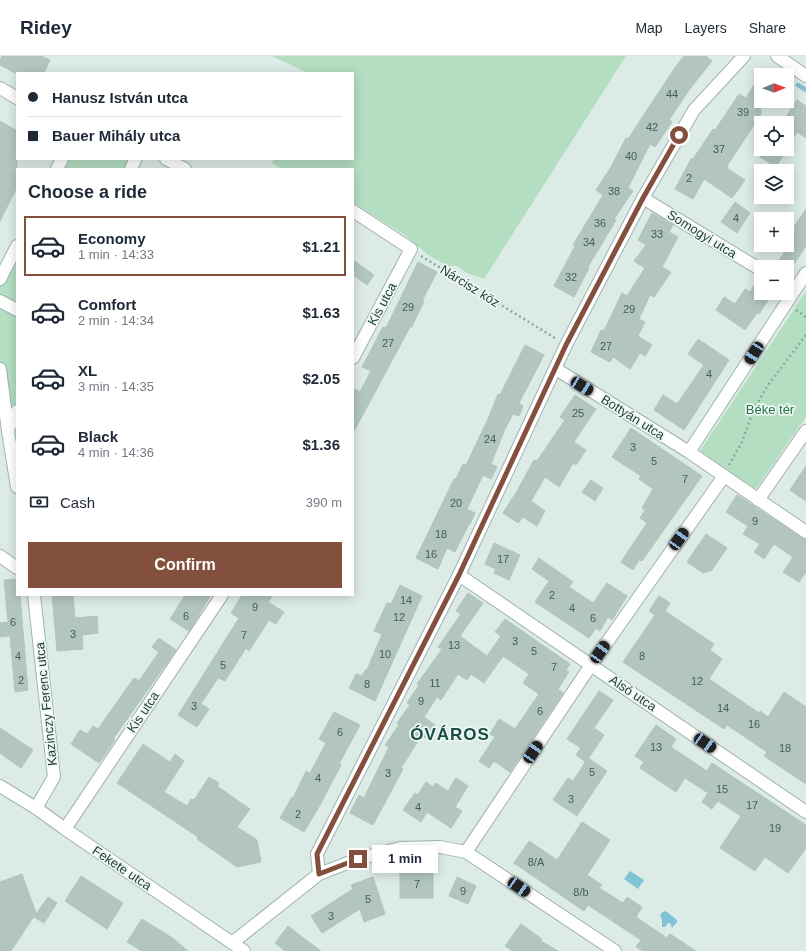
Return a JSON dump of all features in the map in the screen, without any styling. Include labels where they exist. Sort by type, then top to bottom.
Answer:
[{"type":"street","points":[[319,874],[317,854],[459,575],[566,345],[643,198],[694,110],[744,56]]},
{"type":"street","points":[[777,56],[806,76]]},
{"type":"street","points":[[0,88],[16,97]]},
{"type":"street","points":[[168,160],[183,168]]},
{"type":"street","name":"Somogyi utca","points":[[643,198],[754,266]]},
{"type":"street","points":[[354,212],[411,249]]},
{"type":"street","points":[[0,279],[16,248]]},
{"type":"street","name":"Kis utca","points":[[354,356],[411,249]]},
{"type":"street","points":[[794,285],[806,272]]},
{"type":"street","points":[[784,300],[689,452],[806,532]]},
{"type":"street","points":[[0,301],[16,309]]},
{"type":"street","name":"Bottyán utca","points":[[556,369],[689,452]]},
{"type":"street","points":[[0,370],[16,481]]},
{"type":"street","points":[[8,431],[16,413]]},
{"type":"street","points":[[758,500],[806,431]]},
{"type":"street","points":[[466,852],[591,665],[724,476]]},
{"type":"street","points":[[0,556],[16,567]]},
{"type":"street","name":"Alsó utca","points":[[459,575],[806,812]]},
{"type":"street","name":"Kazinczy Ferenc utca","points":[[34,596],[54,777],[36,808]]},
{"type":"street","name":"Kis utca","points":[[65,829],[221,596]]},
{"type":"street","name":"Fekete utca","points":[[0,786],[36,808],[244,951]]},
{"type":"street","points":[[232,943],[319,874],[358,859],[400,848],[440,847],[466,852],[614,951]]},
{"type":"path","name":"Nárcisz köz","points":[[411,249],[566,345]]},
{"type":"path","points":[[724,476],[742,442],[754,409],[768,385],[806,335]]},
{"type":"green space","points":[[272,56],[626,56],[484,279],[467,273],[455,265],[450,267],[428,255],[405,235],[354,204],[354,168],[280,168],[272,163],[274,160],[354,160],[354,72],[306,72]]},
{"type":"green space","points":[[62,160],[132,160],[131,168],[58,168]]},
{"type":"green space","points":[[16,248],[16,413],[8,431],[0,369],[0,279]]},
{"type":"green space","name":"Béke tér","points":[[806,291],[806,417],[756,489],[700,451]]},
{"type":"water","points":[[630,871],[644,880],[638,889],[624,879]]},
{"type":"water","points":[[664,911],[677,920],[672,928],[670,923],[668,923],[665,927],[662,927],[660,915]]},
{"type":"building","points":[[2,56],[41,56],[50,60],[44,72],[16,73],[0,65]]},
{"type":"building","points":[[684,56],[706,56],[712,61],[689,90],[669,120],[672,122],[655,147],[650,144],[628,188],[633,191],[614,219],[616,220],[588,267],[589,268],[574,297],[554,286],[575,246],[573,245],[603,195],[596,190],[611,167],[626,138],[628,139]]},
{"type":"building","points":[[754,85],[754,108],[761,108],[761,114],[760,116],[754,116],[754,125],[727,166],[727,168],[745,180],[732,198],[704,179],[693,199],[675,189],[691,159],[693,159],[713,129],[715,130],[739,94],[746,98]]},
{"type":"building","points":[[797,100],[806,106],[806,138],[797,132],[794,137],[794,116],[787,116],[792,108],[794,108]]},
{"type":"building","points":[[0,121],[16,130],[17,168],[16,189],[0,221]]},
{"type":"building","points":[[783,156],[778,164],[771,164],[760,157]]},
{"type":"building","points":[[735,202],[750,213],[737,233],[721,222]]},
{"type":"building","points":[[806,209],[806,246],[794,264],[794,260],[779,260],[785,252],[794,252],[794,227]]},
{"type":"building","points":[[652,213],[673,225],[669,232],[678,237],[662,267],[671,272],[654,297],[650,295],[639,319],[645,322],[638,336],[652,345],[645,356],[640,353],[630,369],[613,357],[610,362],[591,352],[601,330],[604,331],[622,293],[627,296],[645,268],[634,261],[646,245],[638,240]]},
{"type":"building","points":[[354,261],[374,275],[367,285],[354,276]]},
{"type":"building","points":[[418,262],[437,272],[422,301],[424,301],[412,327],[410,327],[354,431],[354,389],[360,392],[371,371],[362,367],[383,327],[386,328]]},
{"type":"building","points":[[754,285],[754,300],[768,300],[759,314],[757,313],[745,330],[716,310],[724,297],[735,304],[745,289],[750,292]]},
{"type":"building","points":[[698,339],[729,360],[684,430],[654,410],[663,395],[677,404],[704,365],[688,354]]},
{"type":"building","points":[[525,345],[544,355],[519,403],[523,406],[519,416],[513,414],[505,429],[491,464],[497,467],[491,479],[483,475],[467,509],[475,513],[470,524],[455,552],[447,548],[438,569],[416,558],[454,479],[456,479],[463,464],[466,465],[498,394],[500,395]]},
{"type":"building","points":[[575,395],[596,409],[574,442],[586,450],[576,465],[573,463],[559,487],[545,477],[531,501],[545,511],[537,526],[523,517],[518,523],[503,513],[534,460],[537,461],[565,420],[560,417]]},
{"type":"building","points":[[631,428],[702,476],[642,561],[639,560],[633,570],[621,562],[647,523],[640,518],[645,510],[642,508],[653,489],[639,479],[641,476],[612,457]]},
{"type":"building","points":[[806,466],[806,501],[790,490]]},
{"type":"building","points":[[591,480],[603,488],[595,501],[582,492]]},
{"type":"building","points":[[737,495],[802,538],[806,539],[806,572],[799,582],[783,572],[793,557],[774,544],[764,559],[754,552],[760,544],[743,534],[748,526],[726,512]]},
{"type":"building","points":[[706,534],[727,548],[712,570],[703,573],[687,562]]},
{"type":"building","points":[[494,543],[520,555],[509,580],[494,573],[496,569],[485,564]]},
{"type":"building","points":[[539,558],[573,582],[569,587],[593,603],[607,583],[627,596],[612,620],[608,617],[600,631],[596,628],[589,638],[535,602],[549,581],[532,569]]},
{"type":"building","points":[[16,579],[16,596],[20,596],[28,690],[15,692],[10,636],[0,637],[0,623],[8,622],[4,580]]},
{"type":"building","points":[[400,585],[422,596],[375,701],[349,688],[356,674],[362,676],[366,669],[367,670],[382,634],[374,631],[387,603],[391,604]]},
{"type":"building","points":[[468,593],[483,603],[460,636],[487,656],[501,636],[495,632],[505,619],[570,664],[566,670],[569,672],[558,689],[563,693],[510,772],[494,761],[489,768],[479,761],[495,737],[490,734],[499,719],[515,729],[539,694],[523,683],[529,674],[503,656],[484,683],[471,674],[467,680],[458,674],[441,700],[437,697],[424,717],[435,725],[426,738],[422,735],[401,768],[403,769],[373,825],[350,813],[359,795],[364,798],[389,747],[385,745],[399,725],[397,723],[410,705],[407,703],[419,685],[417,684],[442,649],[438,647],[461,614],[456,611]]},
{"type":"building","points":[[52,596],[73,596],[75,618],[97,616],[98,633],[82,635],[83,649],[57,651]]},
{"type":"building","points":[[184,596],[210,596],[189,631],[170,619]]},
{"type":"building","points":[[241,596],[272,596],[268,602],[284,612],[276,624],[269,620],[249,651],[246,648],[225,681],[218,678],[201,704],[209,709],[197,727],[178,715],[239,618],[231,613]]},
{"type":"building","points":[[659,596],[670,603],[665,611],[714,644],[710,650],[722,659],[709,679],[759,713],[760,711],[768,717],[784,692],[806,707],[806,784],[764,756],[767,752],[727,725],[724,729],[623,662],[655,615],[649,611]]},
{"type":"building","points":[[159,638],[176,650],[113,739],[115,740],[99,763],[71,744],[80,730],[87,734],[93,726],[98,729],[134,678],[139,681],[159,652],[152,647]]},
{"type":"building","points":[[599,691],[613,700],[594,728],[604,735],[586,762],[576,755],[581,748],[567,739]]},
{"type":"building","points":[[334,712],[360,725],[339,764],[341,765],[304,832],[280,818],[292,797],[293,798],[306,771],[310,773],[326,743],[319,739]]},
{"type":"building","points":[[656,725],[676,739],[671,747],[707,771],[712,763],[806,825],[806,848],[788,873],[765,857],[755,871],[720,848],[741,816],[718,801],[712,809],[702,802],[708,793],[685,778],[676,792],[640,768],[644,762],[635,756]]},
{"type":"building","points":[[0,728],[33,750],[21,768],[0,753]]},
{"type":"building","points":[[143,744],[170,762],[175,754],[184,761],[164,792],[187,806],[191,799],[194,800],[209,777],[219,783],[217,786],[250,809],[237,827],[257,840],[261,862],[237,867],[197,839],[198,837],[117,783]]},
{"type":"building","points":[[588,758],[607,771],[577,816],[553,800],[568,778],[573,781]]},
{"type":"building","points":[[456,778],[468,786],[455,807],[462,811],[451,828],[427,812],[421,822],[403,810],[415,793],[418,795],[426,782],[433,787],[436,783],[448,791]]},
{"type":"building","points":[[582,822],[610,840],[587,875],[602,885],[599,888],[623,903],[627,897],[642,907],[636,917],[667,938],[670,934],[696,951],[643,951],[636,947],[641,940],[588,905],[584,911],[514,863],[529,841],[557,860]]},
{"type":"building","points":[[400,870],[433,870],[433,898],[400,898]]},
{"type":"building","points":[[22,874],[36,913],[11,951],[0,951],[0,882]]},
{"type":"building","points":[[81,876],[123,903],[107,929],[65,901]]},
{"type":"building","points":[[373,877],[385,914],[364,922],[360,909],[322,933],[311,916],[353,889],[351,885]]},
{"type":"building","points":[[457,877],[476,886],[468,904],[449,896]]},
{"type":"building","points":[[48,897],[57,903],[44,923],[34,917]]},
{"type":"building","points":[[142,919],[174,939],[188,951],[142,951],[127,942]]},
{"type":"building","points":[[521,924],[542,939],[541,941],[558,951],[512,951],[505,946]]},
{"type":"building","points":[[288,926],[321,951],[285,951],[275,943]]},
{"type":"waterway","points":[[798,85],[806,90]]},
{"type":"district","name":"ÓVÁROS","points":[[450,734]]},
{"type":"route","points":[[358,859],[319,874],[317,854],[459,575],[566,345],[643,198],[679,135]]}]
